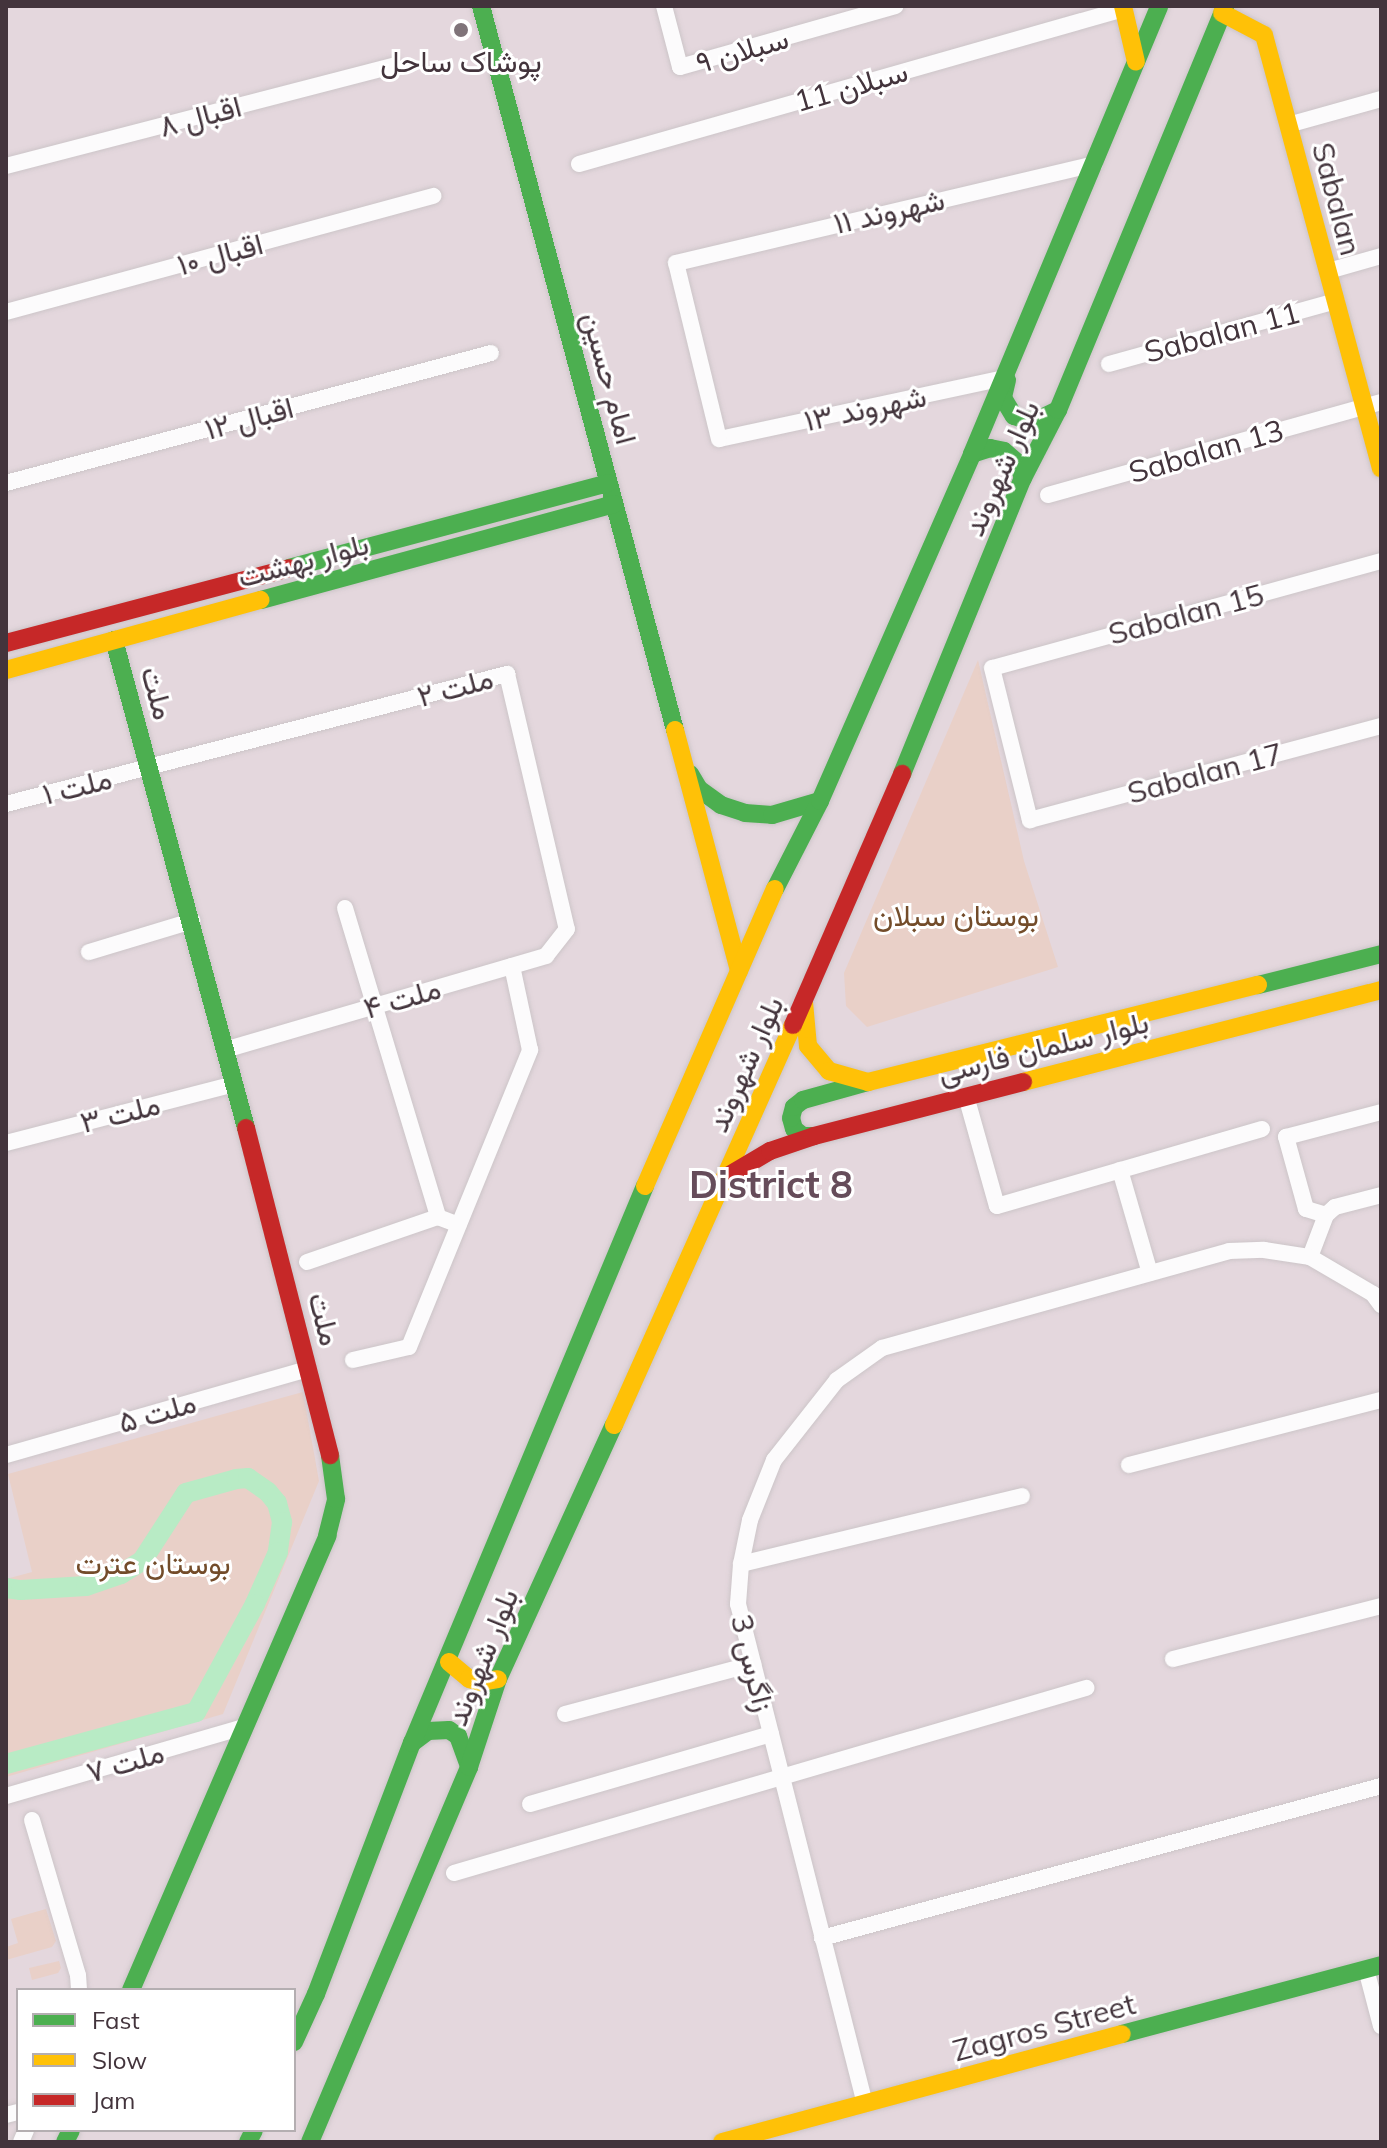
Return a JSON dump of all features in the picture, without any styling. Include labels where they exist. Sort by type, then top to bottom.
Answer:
[{"type":"main road","name":"امام حسین","points":[[481,6],[739,971]]},
{"type":"main road","name":"بلوار شهروند","points":[[296,2038],[316,1994],[412,1743],[449,1662],[669,1129],[780,877],[820,801],[972,454],[1159,6]]},
{"type":"main road","points":[[1123,8],[1136,62]]},
{"type":"main road","name":"بلوار شهروند","points":[[310,2142],[469,1767],[498,1679],[726,1177],[914,748],[1023,478],[1058,410],[1224,9]]},
{"type":"main road","name":"Sabalan","points":[[1224,9],[1264,35],[1336,301],[1373,404],[1381,469]]},
{"type":"main road","points":[[1006,374],[1003,398],[1014,416],[1033,422],[1058,410]]},
{"type":"main road","points":[[972,454],[990,448],[1004,451],[1018,463],[1023,478]]},
{"type":"main road","name":"بلوار بهشت","points":[[6,643],[608,483]]},
{"type":"main road","name":"بلوار بهشت","points":[[6,670],[614,504]]},
{"type":"main road","name":"ملت","points":[[114,640],[192,921],[308,1369],[331,1460],[336,1499],[327,1536],[132,1988]]},
{"type":"main road","points":[[685,765],[699,789],[721,805],[745,813],[772,815],[820,801]]},
{"type":"main road","name":"بلوار سلمان فارسی","points":[[804,1001],[808,1046],[829,1071],[868,1082],[1381,954]]},
{"type":"main road","name":"بلوار سلمان فارسی","points":[[726,1177],[770,1151],[814,1136],[1381,990]]},
{"type":"main road","points":[[814,1136],[803,1136],[794,1129],[791,1118],[794,1107],[803,1100],[868,1082]]},
{"type":"main road","points":[[449,1662],[469,1679],[480,1682],[498,1679]]},
{"type":"main road","points":[[412,1743],[428,1731],[449,1730],[458,1736],[469,1767]]},
{"type":"main road","name":"Zagros Street","points":[[722,2142],[1373,1967]]},
{"type":"street","name":"سبلان ۹","points":[[664,6],[680,67],[896,6]]},
{"type":"street","name":"سبلان 11","points":[[579,164],[1123,8]]},
{"type":"street","name":"اقبال ۸","points":[[6,166],[394,66]]},
{"type":"street","points":[[1288,125],[1381,99]]},
{"type":"street","name":"شهروند ۱۱","points":[[726,439],[719,439],[716,432],[676,263],[1094,164]]},
{"type":"street","name":"اقبال ۱۰","points":[[6,312],[434,196]]},
{"type":"street","points":[[1328,271],[1381,256]]},
{"type":"street","name":"Sabalan 11","points":[[1109,364],[1336,301]]},
{"type":"street","name":"اقبال ۱۲","points":[[6,483],[491,353]]},
{"type":"street","name":"شهروند ۱۳","points":[[726,439],[1006,374]]},
{"type":"street","name":"Sabalan 13","points":[[1048,495],[1373,404]]},
{"type":"street","name":"Sabalan 15","points":[[1030,820],[992,668],[1381,561]]},
{"type":"street","name":"ملت ۲","points":[[149,768],[507,674],[567,929]]},
{"type":"street","name":"Sabalan 17","points":[[1030,820],[1381,726]]},
{"type":"street","name":"ملت ۱","points":[[6,804],[149,768]]},
{"type":"street","points":[[345,908],[438,1217]]},
{"type":"street","points":[[89,952],[192,921]]},
{"type":"street","name":"ملت ۴","points":[[225,1050],[546,956],[567,929]]},
{"type":"street","points":[[353,1360],[409,1347],[530,1050],[512,966]]},
{"type":"street","name":"ملت ۳","points":[[6,1143],[234,1084]]},
{"type":"street","points":[[966,1096],[997,1206],[1262,1129]]},
{"type":"street","points":[[1326,1215],[1306,1209],[1286,1137],[1381,1112]]},
{"type":"street","points":[[1120,1170],[1150,1273]]},
{"type":"street","points":[[1381,1195],[1335,1207],[1326,1215],[1310,1257],[1373,1294],[1381,1305]]},
{"type":"street","points":[[307,1262],[438,1217],[459,1225]]},
{"type":"street","name":"زاگرس 3","points":[[865,2104],[738,1604],[741,1564],[750,1520],[774,1460],[837,1380],[882,1348],[1229,1251],[1264,1250],[1310,1257]]},
{"type":"street","name":"ملت ۵","points":[[6,1455],[308,1369]]},
{"type":"street","points":[[1129,1465],[1381,1400]]},
{"type":"street","points":[[741,1564],[1022,1496]]},
{"type":"street","points":[[1173,1659],[1381,1606]]},
{"type":"street","points":[[565,1714],[753,1664]]},
{"type":"street","points":[[454,1873],[1086,1688]]},
{"type":"street","name":"ملت ۷","points":[[6,1796],[243,1727]]},
{"type":"street","points":[[530,1804],[771,1734]]},
{"type":"street","points":[[822,1938],[1381,1786]]},
{"type":"street","points":[[32,1820],[78,1975],[79,1988]]},
{"type":"street","points":[[1373,1967],[1381,2026]]},
{"type":"shaded area","points":[[6,6],[1381,6],[1381,2142],[6,2142]]},
{"type":"green space","name":"بوستان سبلان","points":[[978,660],[1024,861],[1058,967],[867,1027],[846,1006],[844,973]]},
{"type":"green space","name":"بوستان عترت","points":[[303,1392],[319,1481],[223,1714],[6,1777],[6,1579],[32,1572],[8,1474]]},
{"type":"green space","points":[[46,1909],[56,1941],[52,1947],[6,1960],[6,1947],[18,1943],[11,1919]]},
{"type":"green space","points":[[59,1961],[61,1968],[58,1973],[32,1980],[29,1968]]},
{"type":"waterway","points":[[6,1588],[86,1586],[121,1574],[142,1561],[186,1493],[248,1478],[268,1492],[277,1503],[282,1522],[278,1552],[255,1604],[196,1712],[6,1764]]},
{"type":"traffic: fast","points":[[481,6],[675,730]]},
{"type":"traffic: fast","points":[[775,889],[820,801],[972,454],[1159,6]]},
{"type":"traffic: fast","points":[[902,774],[1023,478],[1058,410],[1225,6]]},
{"type":"traffic: fast","points":[[1007,380],[1003,398],[1014,416],[1033,422],[1058,410]]},
{"type":"traffic: fast","points":[[972,454],[990,448],[1004,451],[1018,463],[1023,478]]},
{"type":"traffic: fast","points":[[289,568],[608,483]]},
{"type":"traffic: fast","points":[[261,600],[614,504]]},
{"type":"traffic: fast","points":[[114,640],[246,1128]]},
{"type":"traffic: fast","points":[[690,774],[699,789],[721,805],[745,813],[772,815],[820,801]]},
{"type":"traffic: fast","points":[[1258,985],[1381,954]]},
{"type":"traffic: fast","points":[[814,1136],[803,1136],[794,1129],[791,1118],[794,1107],[803,1100],[868,1082]]},
{"type":"traffic: fast","points":[[296,2038],[316,1994],[412,1743],[645,1186]]},
{"type":"traffic: fast","points":[[310,2142],[469,1767],[498,1679],[614,1425]]},
{"type":"traffic: fast","points":[[132,1988],[327,1536],[336,1499],[330,1455]]},
{"type":"traffic: fast","points":[[412,1743],[428,1731],[449,1730],[458,1736],[469,1767]]},
{"type":"traffic: fast","points":[[1122,2034],[1381,1965]]},
{"type":"traffic: fast","points":[[65,2142],[70,2132]]},
{"type":"traffic: fast","points":[[248,2142],[253,2132]]},
{"type":"traffic: slow","points":[[1123,6],[1136,62]]},
{"type":"traffic: slow","points":[[1222,13],[1264,35],[1381,469]]},
{"type":"traffic: slow","points":[[6,670],[261,600]]},
{"type":"traffic: slow","points":[[675,730],[739,971]]},
{"type":"traffic: slow","points":[[645,1186],[775,889]]},
{"type":"traffic: slow","points":[[804,1002],[808,1046],[829,1071],[868,1082],[1258,985]]},
{"type":"traffic: slow","points":[[1023,1082],[1381,990]]},
{"type":"traffic: slow","points":[[614,1425],[793,1025]]},
{"type":"traffic: slow","points":[[449,1662],[469,1679],[480,1682],[498,1679]]},
{"type":"traffic: slow","points":[[722,2142],[1122,2034]]},
{"type":"traffic: jam","points":[[6,643],[289,568]]},
{"type":"traffic: jam","points":[[793,1025],[902,774]]},
{"type":"traffic: jam","points":[[726,1177],[770,1151],[814,1136],[1023,1082]]},
{"type":"traffic: jam","points":[[246,1128],[330,1455]]},
{"type":"place","name":"پوشاک ساحل","points":[[461,30]]},
{"type":"district","name":"District 8","points":[[771,1185]]}]
